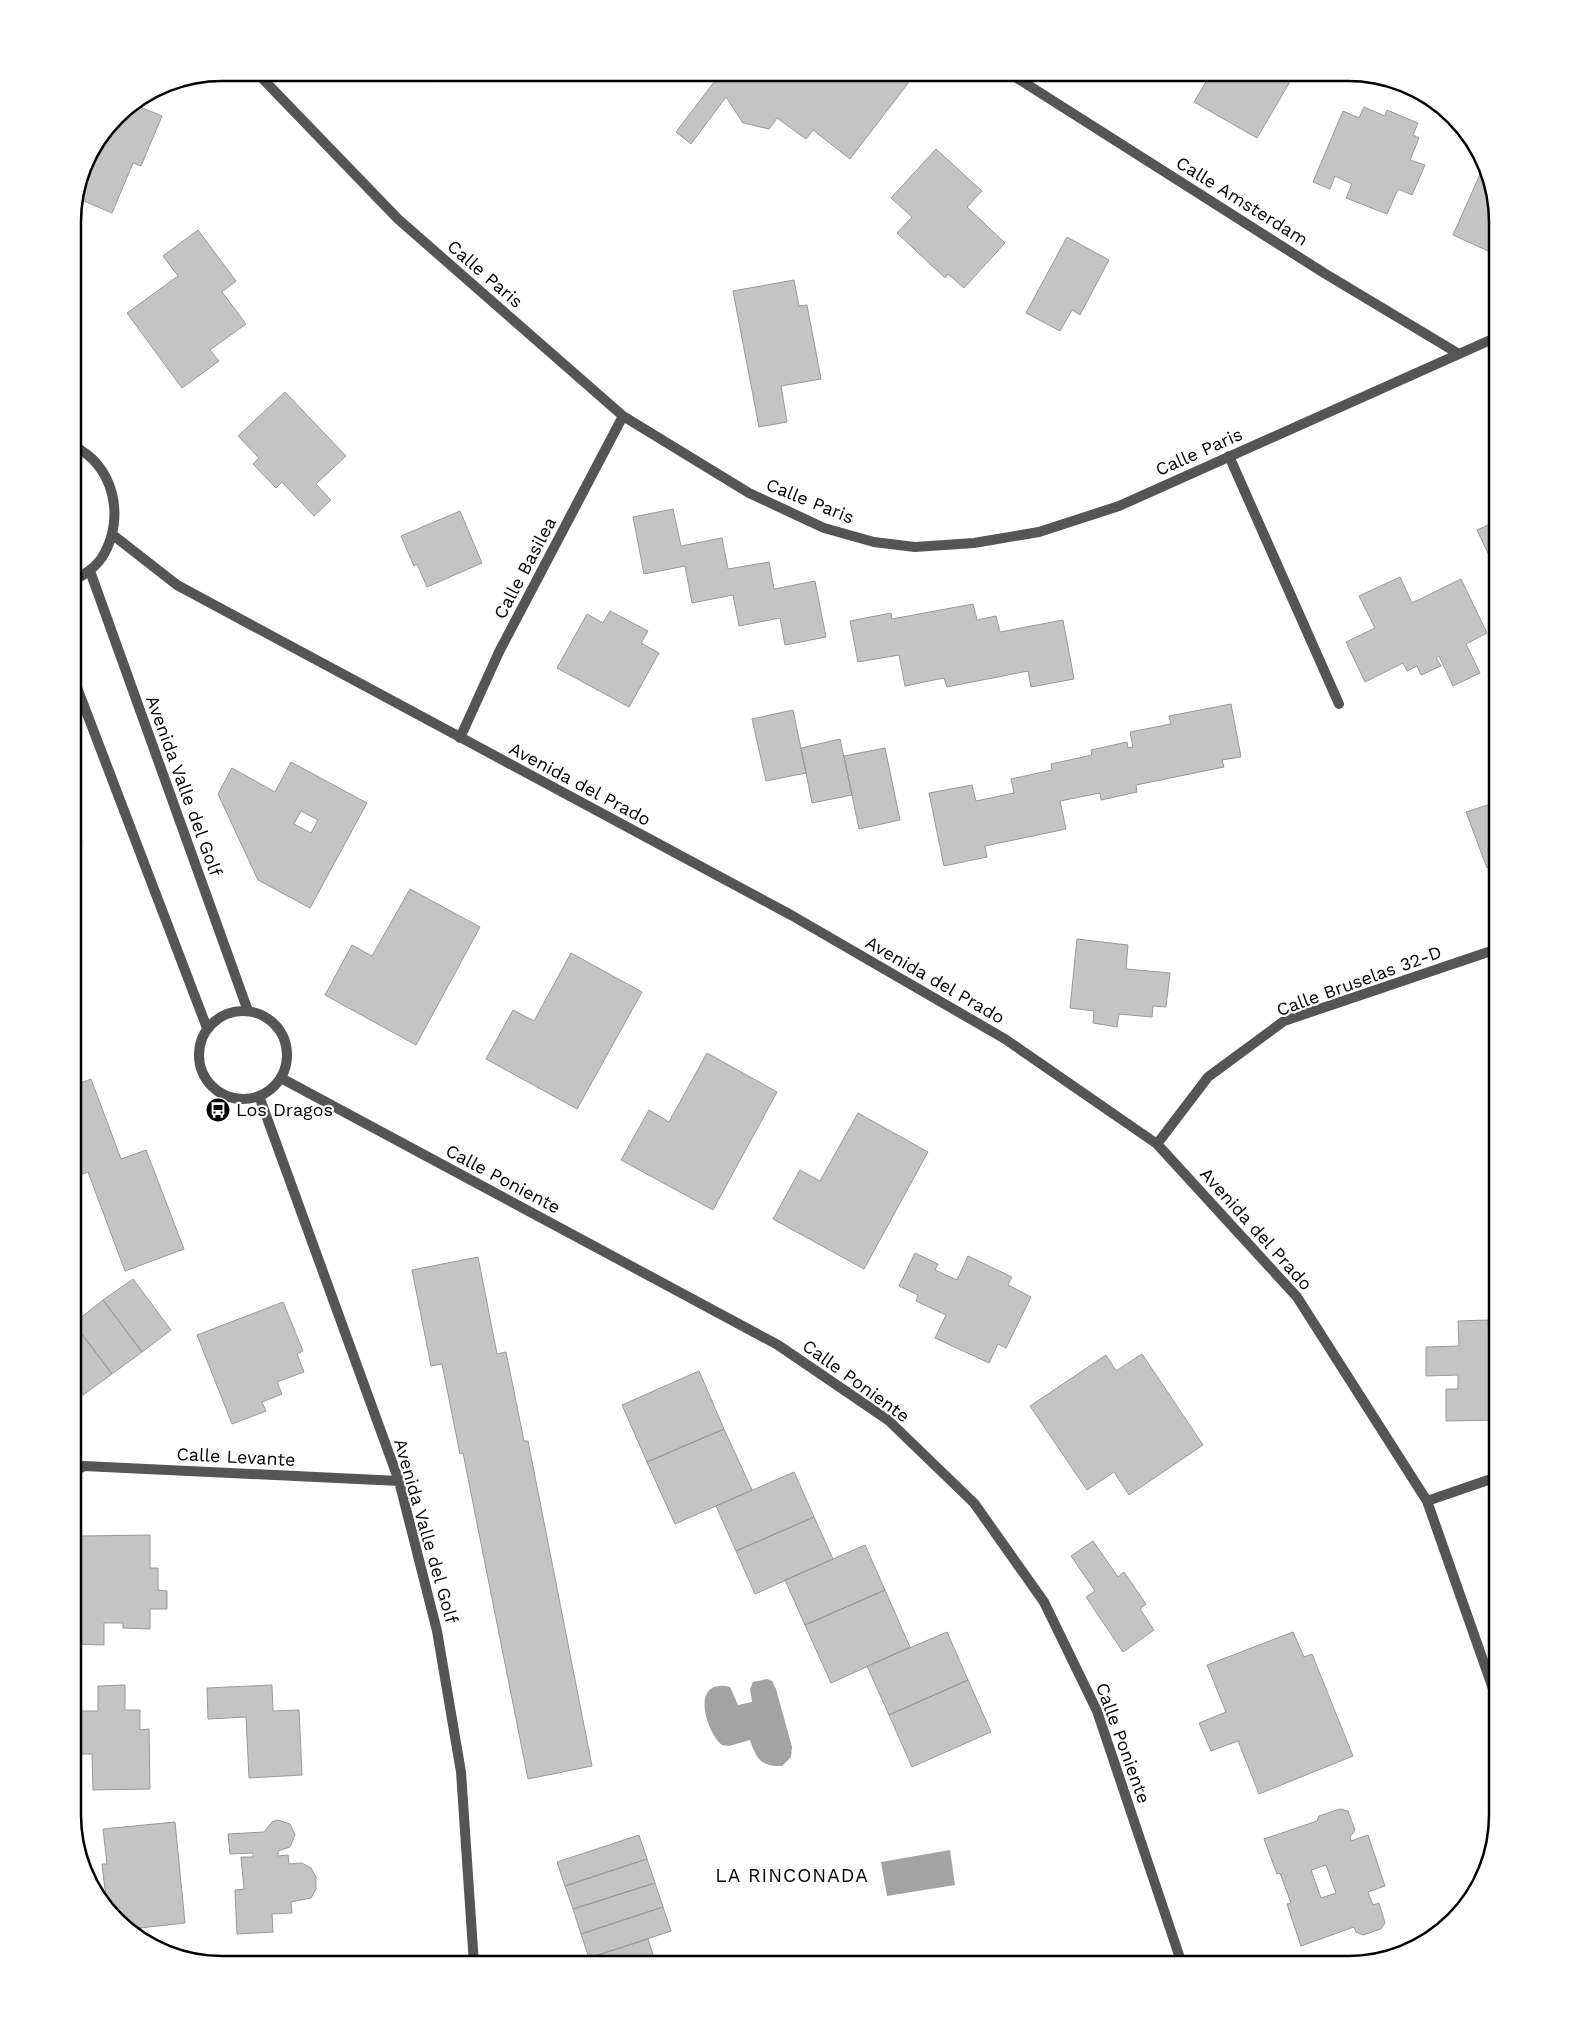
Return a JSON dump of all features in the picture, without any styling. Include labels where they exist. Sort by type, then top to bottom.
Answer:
[{"type":"street","name":"Calle Paris","points":[[267,82],[398,219],[623,416],[749,493],[824,528],[874,542],[915,547],[974,543],[1039,532],[1119,506],[1489,341]]},
{"type":"street","name":"Calle Amsterdam","points":[[1023,82],[1324,273],[1459,354]]},
{"type":"street","name":"Calle Basilea","points":[[460,738],[499,652],[623,416]]},
{"type":"street","points":[[82,450],[105,474],[115,504],[113,535],[103,555],[90,571],[82,576]]},
{"type":"street","points":[[1229,456],[1339,704]]},
{"type":"street","name":"Avenida del Prado","points":[[113,535],[177,585],[791,915],[997,1034],[1157,1144],[1297,1297],[1427,1501],[1489,1675]]},
{"type":"street","name":"Avenida Valle del Golf","points":[[90,571],[248,1012]]},
{"type":"street","points":[[82,700],[207,1028]]},
{"type":"street","name":"Calle Bruselas 32-D","points":[[1157,1144],[1208,1077],[1284,1021],[1489,952]]},
{"type":"street","points":[[233,1012],[248,1012],[265,1017],[278,1028],[286,1044],[287,1062],[276,1086],[259,1096],[236,1099],[215,1090],[201,1072],[198,1049],[207,1028],[219,1018],[233,1012]]},
{"type":"street","name":"Calle Poniente","points":[[281,1078],[778,1345],[888,1420],[974,1503],[1044,1602],[1097,1711],[1179,1956]]},
{"type":"street","name":"Avenida Valle del Golf","points":[[259,1096],[399,1481],[438,1630],[461,1772],[473,1956]]},
{"type":"street","name":"Calle Levante","points":[[81,1468],[84,1466],[399,1481]]},
{"type":"street","points":[[1427,1501],[1489,1480]]},
{"type":"shaded area","points":[[767,1679],[772,1681],[776,1689],[792,1747],[791,1757],[782,1766],[769,1765],[760,1760],[750,1740],[729,1746],[722,1745],[710,1729],[705,1707],[705,1697],[709,1690],[717,1686],[730,1687],[738,1705],[752,1702],[750,1689],[753,1682]]},
{"type":"shaded area","points":[[950,1850],[955,1885],[887,1896],[881,1862]]},
{"type":"building","points":[[714,82],[909,82],[850,159],[813,130],[806,139],[777,118],[769,129],[743,123],[726,97],[691,144],[676,132]]},
{"type":"building","points":[[1206,82],[1290,82],[1257,138],[1194,102]]},
{"type":"building","points":[[141,107],[162,116],[141,166],[133,163],[112,213],[83,201],[86,186],[92,168],[110,136],[129,116]]},
{"type":"building","points":[[1364,107],[1385,116],[1387,110],[1418,123],[1413,135],[1419,138],[1410,160],[1425,165],[1412,195],[1398,189],[1387,214],[1346,198],[1352,184],[1335,176],[1330,189],[1313,182],[1343,111],[1359,118]]},
{"type":"building","points":[[936,149],[982,191],[967,207],[1005,243],[964,288],[948,274],[945,278],[897,233],[912,217],[891,198]]},
{"type":"building","points":[[1480,174],[1488,204],[1489,251],[1453,235]]},
{"type":"building","points":[[198,230],[236,281],[222,292],[246,324],[210,350],[219,361],[182,388],[127,313],[178,276],[163,256]]},
{"type":"building","points":[[1067,237],[1109,260],[1080,315],[1072,310],[1060,331],[1026,313]]},
{"type":"building","points":[[794,280],[799,306],[807,305],[821,379],[781,386],[787,422],[759,427],[733,291]]},
{"type":"building","points":[[285,392],[346,456],[316,484],[331,500],[314,516],[282,482],[276,488],[253,464],[259,458],[238,436]]},
{"type":"building","points":[[673,509],[681,546],[722,538],[728,569],[769,562],[774,589],[815,581],[826,637],[785,645],[780,618],[739,626],[733,595],[692,603],[685,566],[644,574],[633,517]]},
{"type":"building","points":[[460,511],[482,563],[427,587],[417,564],[414,566],[401,536]]},
{"type":"building","points":[[1489,525],[1489,555],[1477,530]]},
{"type":"building","points":[[1400,577],[1412,603],[1461,579],[1487,633],[1466,644],[1480,673],[1453,686],[1439,656],[1436,658],[1441,666],[1421,675],[1417,666],[1407,671],[1403,663],[1365,682],[1346,642],[1375,628],[1359,596]]},
{"type":"building","points":[[973,604],[977,620],[996,616],[1000,632],[1063,620],[1074,679],[1031,687],[1028,671],[947,687],[944,678],[905,686],[899,655],[858,662],[850,621],[891,613],[892,619]]},
{"type":"building","points":[[610,611],[648,631],[641,643],[659,653],[629,707],[557,668],[587,614],[603,623]]},
{"type":"building","points":[[1231,704],[1241,757],[1222,760],[1224,767],[1136,785],[1137,792],[1101,800],[1100,793],[1060,801],[1066,829],[985,846],[987,857],[944,866],[929,793],[972,785],[976,801],[1014,793],[1011,779],[1052,770],[1051,764],[1092,755],[1091,750],[1127,742],[1128,748],[1133,747],[1130,732],[1171,724],[1169,716]]},
{"type":"building","points":[[793,710],[806,773],[766,781],[752,719]]},
{"type":"building","points":[[840,739],[852,795],[812,803],[801,748]]},
{"type":"building","points":[[885,748],[900,820],[859,829],[844,756]]},
{"type":"building","points":[[291,762],[367,803],[310,908],[258,880],[218,794],[232,768],[275,792]],"holes":[[[301,811],[318,820],[311,833],[294,824]]]},
{"type":"building","points":[[1489,805],[1489,867],[1487,868],[1466,812]]},
{"type":"building","points":[[410,889],[480,927],[416,1045],[325,995],[352,945],[372,956]]},
{"type":"building","points":[[1077,939],[1128,945],[1126,969],[1170,973],[1166,1007],[1153,1006],[1152,1017],[1119,1014],[1117,1027],[1093,1023],[1094,1011],[1070,1008]]},
{"type":"building","points":[[571,953],[642,992],[577,1109],[486,1059],[513,1010],[534,1021]]},
{"type":"building","points":[[707,1053],[777,1092],[713,1210],[621,1160],[649,1110],[669,1122]]},
{"type":"building","points":[[91,1079],[121,1159],[146,1150],[184,1249],[125,1271],[88,1172],[81,1175],[81,1083]]},
{"type":"building","points":[[858,1113],[928,1152],[864,1269],[773,1219],[800,1170],[820,1181]]},
{"type":"building","points":[[915,1253],[938,1264],[935,1270],[957,1280],[968,1256],[1012,1277],[1008,1285],[1031,1297],[1006,1348],[998,1344],[989,1363],[935,1338],[946,1315],[916,1301],[918,1295],[899,1286]]},
{"type":"building","points":[[478,1257],[497,1354],[506,1352],[524,1441],[528,1441],[592,1766],[528,1779],[463,1453],[460,1454],[442,1364],[431,1366],[412,1270]]},
{"type":"building","points":[[133,1279],[171,1330],[142,1352],[103,1300]]},
{"type":"building","points":[[103,1300],[142,1352],[112,1374],[81,1333],[81,1317]]},
{"type":"building","points":[[283,1302],[303,1351],[297,1354],[304,1372],[277,1382],[282,1394],[262,1402],[266,1411],[232,1424],[197,1335]]},
{"type":"building","points":[[1488,1320],[1489,1420],[1446,1421],[1446,1389],[1458,1389],[1458,1375],[1426,1376],[1426,1347],[1459,1346],[1458,1321]]},
{"type":"building","points":[[81,1334],[112,1374],[83,1395],[81,1393]]},
{"type":"building","points":[[1142,1354],[1203,1445],[1129,1495],[1114,1472],[1087,1490],[1030,1406],[1106,1355],[1116,1371]]},
{"type":"building","points":[[699,1371],[724,1429],[647,1462],[622,1405]]},
{"type":"building","points":[[724,1429],[752,1490],[675,1524],[647,1462]]},
{"type":"building","points":[[794,1472],[814,1517],[736,1551],[716,1506]]},
{"type":"building","points":[[814,1517],[833,1559],[755,1594],[736,1551]]},
{"type":"building","points":[[150,1535],[150,1568],[158,1568],[158,1590],[167,1591],[167,1609],[150,1609],[150,1629],[123,1628],[123,1623],[104,1623],[104,1645],[81,1644],[81,1536]]},
{"type":"building","points":[[1093,1541],[1118,1577],[1124,1572],[1146,1604],[1140,1609],[1154,1630],[1123,1652],[1086,1597],[1095,1591],[1071,1556]]},
{"type":"building","points":[[865,1545],[885,1590],[805,1625],[785,1580]]},
{"type":"building","points":[[885,1590],[910,1647],[831,1683],[805,1625]]},
{"type":"building","points":[[947,1632],[968,1680],[889,1715],[867,1666]]},
{"type":"building","points":[[1293,1632],[1304,1657],[1312,1654],[1353,1756],[1259,1794],[1238,1741],[1211,1751],[1199,1723],[1226,1712],[1207,1665]]},
{"type":"building","points":[[968,1680],[991,1732],[912,1767],[889,1715]]},
{"type":"building","points":[[125,1685],[125,1710],[140,1710],[140,1730],[149,1729],[150,1789],[93,1790],[92,1754],[81,1754],[81,1711],[98,1711],[98,1686]]},
{"type":"building","points":[[272,1685],[273,1711],[299,1710],[302,1775],[249,1778],[246,1717],[208,1719],[207,1688]]},
{"type":"building","points":[[1340,1809],[1348,1811],[1355,1830],[1350,1837],[1351,1841],[1368,1835],[1385,1886],[1368,1892],[1373,1905],[1379,1903],[1385,1923],[1381,1929],[1363,1935],[1356,1932],[1354,1927],[1301,1946],[1287,1904],[1291,1903],[1280,1873],[1277,1874],[1264,1839],[1317,1821],[1319,1816]],"holes":[[[1326,1865],[1336,1893],[1321,1898],[1311,1870]]]},
{"type":"building","points":[[278,1820],[290,1824],[295,1835],[290,1847],[278,1851],[278,1856],[288,1855],[289,1864],[302,1863],[311,1868],[316,1877],[316,1889],[311,1898],[291,1902],[292,1913],[272,1914],[273,1932],[237,1934],[235,1890],[244,1889],[241,1857],[253,1857],[253,1853],[230,1854],[228,1834],[264,1832],[272,1822]]},
{"type":"building","points":[[175,1822],[185,1923],[139,1928],[116,1908],[106,1894],[102,1864],[107,1864],[103,1829]]},
{"type":"building","points":[[639,1835],[647,1859],[565,1886],[557,1862]]},
{"type":"building","points":[[647,1859],[655,1883],[573,1909],[565,1886]]},
{"type":"building","points":[[655,1883],[663,1907],[581,1934],[573,1909]]},
{"type":"building","points":[[663,1907],[671,1931],[595,1956],[588,1956],[581,1934]]},
{"type":"building","points":[[648,1939],[653,1956],[595,1956]]},
{"type":"place","name":"Los Dragos","points":[[218,1110]]},
{"type":"district","name":"LA RINCONADA","points":[[792,1875]]}]
